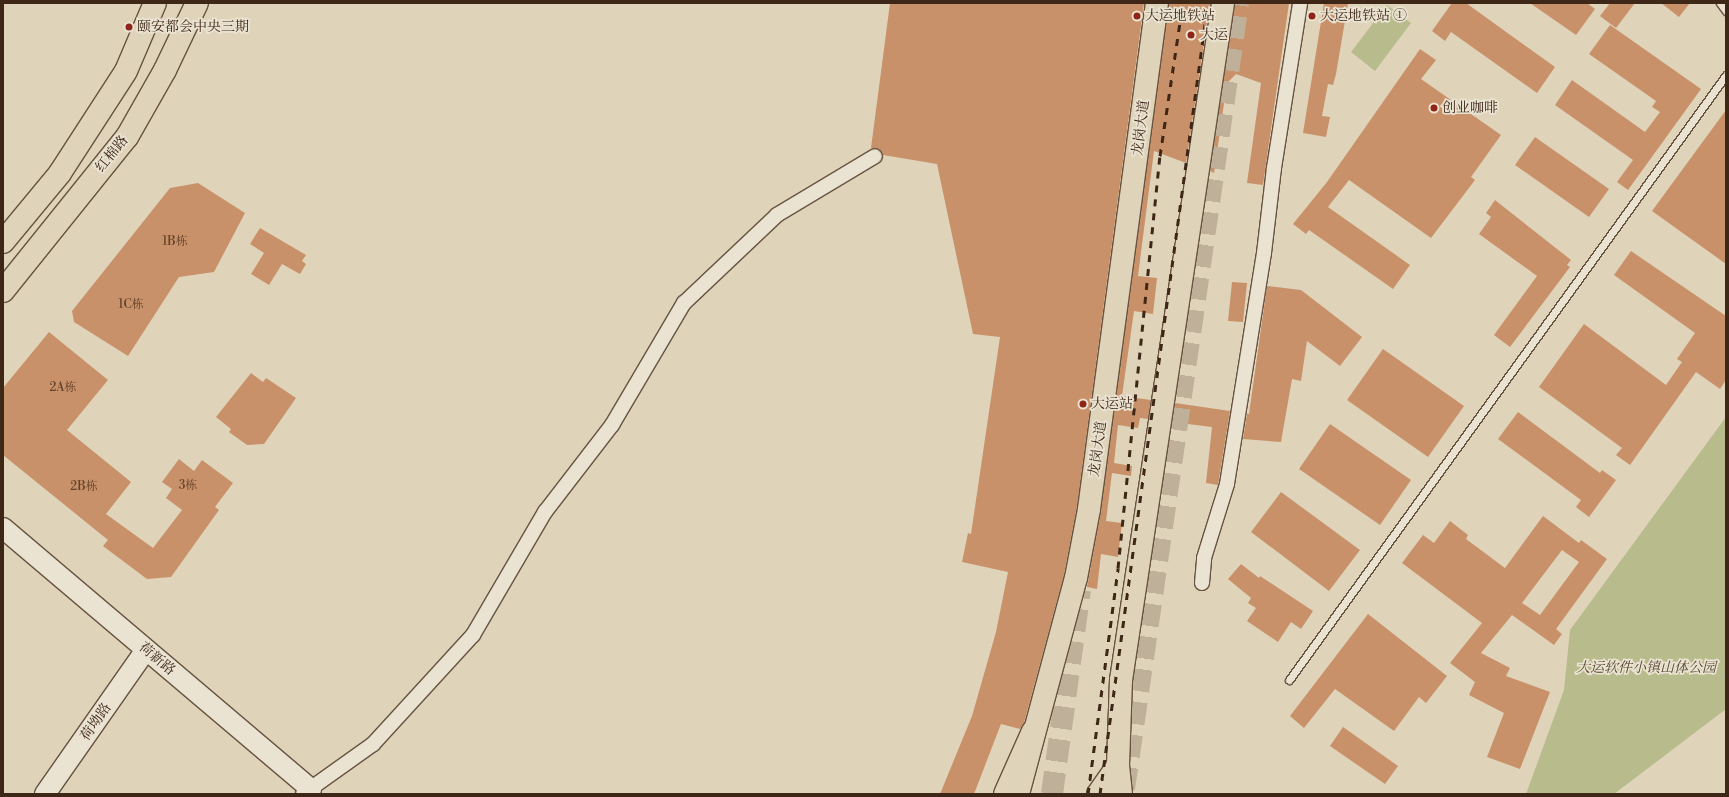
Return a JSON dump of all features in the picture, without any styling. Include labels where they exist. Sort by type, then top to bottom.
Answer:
[{"type":"main road","points":[[3,242],[60,173],[126,70],[155,3]]},
{"type":"main road","name":"红棉路","points":[[3,291],[127,137],[165,70],[198,3]]},
{"type":"main road","name":"龙岗大道","points":[[1018,794],[1033,731],[1076,578],[1089,509],[1157,3]]},
{"type":"main road","points":[[1121,794],[1118,765],[1121,680],[1223,3]]},
{"type":"main road","points":[[1005,794],[1033,731]]},
{"type":"main road","points":[[1098,794],[1118,765]]},
{"type":"street","points":[[1202,584],[1204,558],[1218,518],[1228,476],[1264,253],[1274,168],[1300,3]]},
{"type":"street","points":[[310,792],[373,744],[473,635],[546,512],[612,425],[684,303],[777,215],[875,156]]},
{"type":"street","name":"荷新路","points":[[3,528],[310,792]]},
{"type":"street","name":"荷坳路","points":[[46,794],[146,650]]},
{"type":"lane","points":[[1720,3],[1726,11]]},
{"type":"lane","points":[[1289,680],[1726,75]]},
{"type":"green space","points":[[1387,5],[1411,23],[1375,71],[1351,52]]},
{"type":"green space","name":"大运软件小镇山体公园","points":[[1726,417],[1726,709],[1614,794],[1526,794],[1564,690],[1570,630]]},
{"type":"building","name":"大运站","points":[[890,3],[1144,3],[1077,507],[1064,575],[1024,723],[1020,729],[1001,724],[974,794],[940,794],[972,716],[996,632],[1008,572],[962,562],[968,533],[971,534],[1000,337],[973,334],[937,164],[883,155],[879,149],[871,148]]},
{"type":"building","points":[[1169,3],[1210,3],[1186,163],[1154,151],[1138,276],[1157,278],[1153,314],[1134,311],[1122,396],[1151,400],[1148,419],[1140,418],[1138,428],[1118,425],[1114,463],[1132,466],[1131,476],[1112,473],[1106,521],[1122,523],[1118,557],[1101,554],[1097,589],[1087,587],[1101,511]]},
{"type":"building","points":[[1235,3],[1289,3],[1263,185],[1247,183],[1261,83],[1236,74],[1227,83],[1214,173],[1210,171]]},
{"type":"building","points":[[1324,3],[1348,3],[1336,74],[1333,85],[1328,84],[1322,116],[1330,117],[1326,137],[1303,133]]},
{"type":"building","points":[[1452,3],[1466,3],[1555,67],[1537,93],[1451,32],[1445,41],[1432,31]]},
{"type":"building","points":[[1530,3],[1587,3],[1595,9],[1576,35]]},
{"type":"building","points":[[1610,3],[1635,3],[1616,28],[1600,16]]},
{"type":"building","points":[[1661,3],[1690,3],[1679,17]]},
{"type":"building","points":[[1610,25],[1701,89],[1628,190],[1617,182],[1633,160],[1555,105],[1572,80],[1645,132],[1660,112],[1652,107],[1656,101],[1589,54]]},
{"type":"building","points":[[1420,49],[1436,60],[1421,79],[1501,135],[1471,177],[1475,180],[1431,238],[1349,180],[1328,207],[1410,265],[1393,289],[1309,230],[1306,234],[1293,224],[1327,182]]},
{"type":"building","points":[[1726,110],[1726,264],[1652,211]]},
{"type":"building","points":[[1535,137],[1609,189],[1589,217],[1515,165]]},
{"type":"building","points":[[198,183],[245,213],[214,272],[179,277],[128,356],[74,322],[72,311],[170,188]]},
{"type":"building","points":[[1495,200],[1571,260],[1567,265],[1570,267],[1510,347],[1494,335],[1537,276],[1479,234],[1491,217],[1486,213]]},
{"type":"building","points":[[260,228],[306,255],[302,261],[306,264],[300,274],[282,264],[269,285],[251,274],[264,253],[250,244]]},
{"type":"building","points":[[1631,251],[1726,316],[1726,380],[1720,389],[1696,372],[1630,465],[1616,455],[1622,448],[1539,387],[1584,324],[1666,385],[1682,362],[1677,359],[1695,333],[1614,275]]},
{"type":"building","points":[[1232,282],[1247,283],[1243,322],[1228,321]]},
{"type":"building","points":[[1267,286],[1301,290],[1362,337],[1340,366],[1307,341],[1301,381],[1292,379],[1281,442],[1243,439],[1247,414],[1249,414]]},
{"type":"building","points":[[49,332],[108,380],[67,430],[131,482],[106,514],[153,548],[182,510],[166,498],[172,489],[162,482],[179,459],[194,471],[202,460],[233,483],[215,507],[219,510],[171,577],[147,579],[103,546],[108,540],[3,455],[3,388]]},
{"type":"building","points":[[1383,349],[1464,406],[1428,457],[1347,400]]},
{"type":"building","points":[[251,373],[263,382],[266,378],[296,398],[264,444],[247,445],[229,432],[231,429],[216,417]]},
{"type":"building","points":[[1175,403],[1230,411],[1218,485],[1206,483],[1212,427],[1172,422]]},
{"type":"building","points":[[1518,412],[1600,473],[1602,470],[1616,480],[1589,517],[1576,507],[1581,500],[1498,439]]},
{"type":"building","points":[[1330,424],[1411,480],[1380,525],[1299,469]]},
{"type":"building","points":[[1281,492],[1360,550],[1329,591],[1251,532]]},
{"type":"building","points":[[1543,516],[1579,543],[1581,540],[1607,559],[1556,629],[1562,634],[1554,645],[1512,615],[1481,653],[1510,668],[1506,676],[1550,692],[1520,769],[1487,757],[1504,713],[1469,695],[1475,682],[1450,663],[1482,623],[1402,563],[1423,535],[1434,543],[1450,521],[1468,535],[1466,539],[1505,568]],"holes":[[[1562,550],[1579,562],[1540,615],[1522,603]]]},
{"type":"building","points":[[1241,564],[1259,578],[1260,576],[1313,611],[1301,629],[1291,622],[1278,642],[1247,621],[1256,608],[1248,603],[1251,598],[1228,579]]},
{"type":"building","points":[[1368,614],[1447,676],[1426,703],[1419,697],[1394,731],[1335,689],[1304,728],[1290,716]]},
{"type":"building","points":[[1343,727],[1398,766],[1385,784],[1330,746]]},
{"type":"tunnel","points":[[1124,789],[1238,3]]},
{"type":"tunnel","points":[[1052,794],[1080,590]]},
{"type":"railway","points":[[1088,794],[1118,568],[1160,156],[1183,3]]},
{"type":"railway","points":[[1100,794],[1208,3]]},
{"type":"place","name":"大运地铁站","points":[[1137,16]]},
{"type":"place","name":"大运地铁站 ①","points":[[1312,16]]},
{"type":"place","name":"颐安都会中央三期","points":[[129,27]]},
{"type":"place","name":"大运","points":[[1191,35]]},
{"type":"place","name":"创业咖啡","points":[[1434,108]]},
{"type":"place","name":"大运站","points":[[1083,404]]}]
